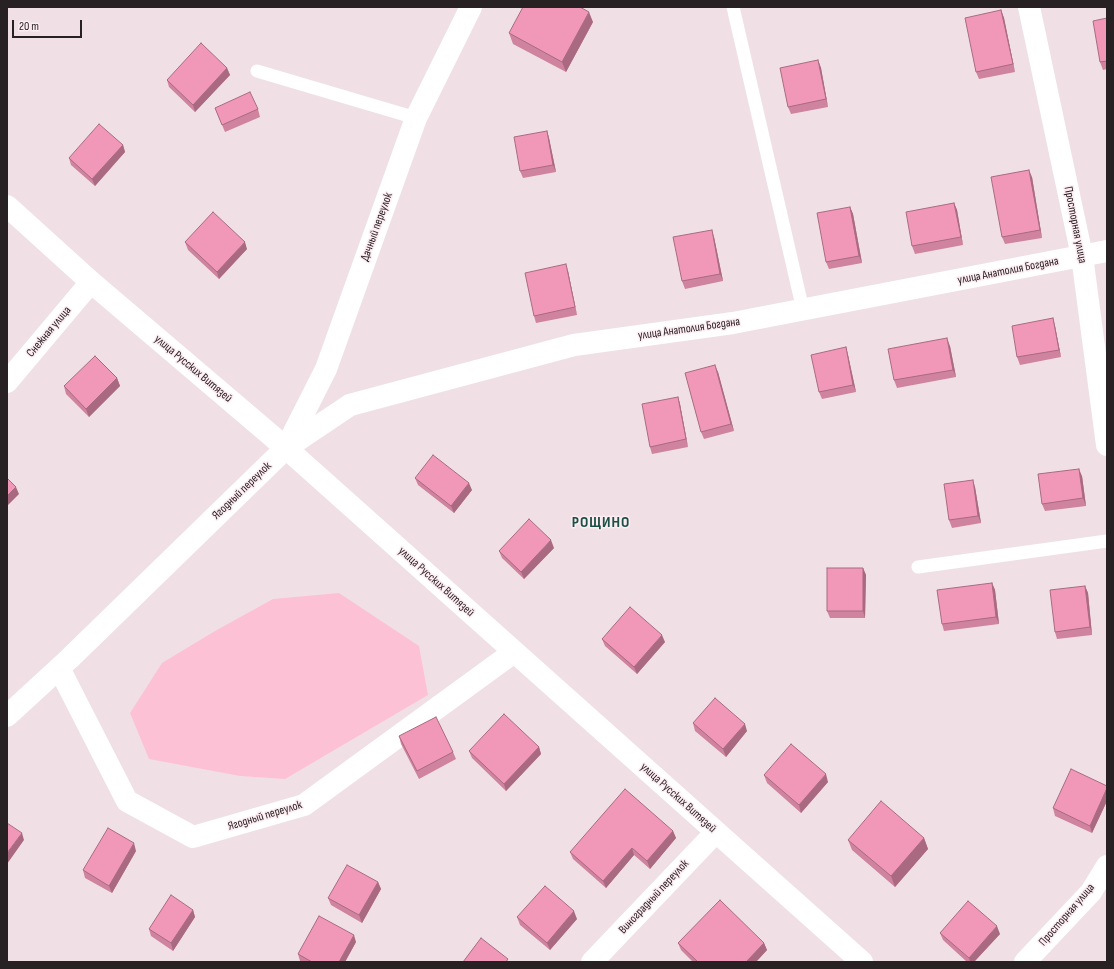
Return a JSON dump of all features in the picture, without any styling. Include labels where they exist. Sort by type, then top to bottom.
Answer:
[{"type":"street","name":"Дачный переулок","points":[[286,448],[326,369],[416,118],[471,7]]},
{"type":"street","name":"Просторная улица","points":[[1029,7],[1082,256],[1107,445]]},
{"type":"street","name":"улица Русских Витязей","points":[[7,206],[91,282],[286,448],[862,962]]},
{"type":"street","name":"улица Анатолия Богдана","points":[[286,448],[350,405],[574,345],[733,323],[1107,251]]},
{"type":"street","name":"Снежная улица","points":[[7,382],[91,282]]},
{"type":"street","name":"Ягодный переулок","points":[[7,716],[59,668],[286,448]]},
{"type":"street","name":"Ягодный переулок","points":[[59,668],[127,801],[193,837],[304,805],[514,652]]},
{"type":"street","name":"Виноградный переулок","points":[[592,962],[716,832]]},
{"type":"street","name":"Просторная улица","points":[[1025,962],[1091,892],[1107,866]]},
{"type":"lane","points":[[733,7],[803,310]]},
{"type":"lane","points":[[257,71],[416,118]]},
{"type":"lane","points":[[918,567],[1107,541]]},
{"type":"shaded area","points":[[339,593],[419,646],[428,695],[285,779],[240,776],[149,759],[130,713],[162,663],[215,631],[273,599]]},
{"type":"building","points":[[523,7],[580,7],[589,12],[562,62],[509,33]]},
{"type":"building","points":[[1001,10],[1013,64],[976,72],[965,18]]},
{"type":"building","points":[[1107,18],[1107,61],[1100,62],[1093,21]]},
{"type":"building","points":[[201,43],[227,68],[193,105],[167,80]]},
{"type":"building","points":[[818,60],[826,99],[788,107],[780,68]]},
{"type":"building","points":[[250,92],[258,109],[222,125],[215,108]]},
{"type":"building","points":[[99,124],[123,145],[92,179],[69,158]]},
{"type":"building","points":[[547,131],[553,165],[520,171],[514,137]]},
{"type":"building","points":[[1029,170],[1040,230],[1002,237],[991,177]]},
{"type":"building","points":[[954,203],[961,237],[912,246],[906,212]]},
{"type":"building","points":[[850,207],[859,256],[826,262],[817,213]]},
{"type":"building","points":[[213,212],[245,242],[217,272],[185,242]]},
{"type":"building","points":[[712,230],[720,274],[682,281],[673,237]]},
{"type":"building","points":[[566,264],[575,307],[534,316],[525,273]]},
{"type":"building","points":[[1053,318],[1059,350],[1017,357],[1012,326]]},
{"type":"building","points":[[947,338],[953,370],[894,380],[888,349]]},
{"type":"building","points":[[846,347],[853,385],[819,392],[811,355]]},
{"type":"building","points":[[95,356],[117,378],[86,409],[64,386]]},
{"type":"building","points":[[715,365],[731,424],[701,432],[685,373]]},
{"type":"building","points":[[678,397],[686,439],[650,447],[642,404]]},
{"type":"building","points":[[433,455],[469,483],[451,506],[415,478]]},
{"type":"building","points":[[1079,469],[1083,498],[1042,504],[1038,474]]},
{"type":"building","points":[[7,478],[16,487],[7,496]]},
{"type":"building","points":[[973,480],[978,516],[949,520],[944,484]]},
{"type":"building","points":[[529,519],[551,540],[521,572],[499,551]]},
{"type":"building","points":[[827,568],[863,568],[863,611],[827,611]]},
{"type":"building","points":[[992,583],[996,617],[942,624],[937,590]]},
{"type":"building","points":[[1085,586],[1090,627],[1055,632],[1050,590]]},
{"type":"building","points":[[630,607],[662,635],[634,667],[602,639]]},
{"type":"building","points":[[715,698],[745,724],[723,749],[693,723]]},
{"type":"building","points":[[504,714],[539,747],[504,784],[469,751]]},
{"type":"building","points":[[436,717],[453,752],[417,771],[399,736]]},
{"type":"building","points":[[791,744],[826,774],[799,805],[764,775]]},
{"type":"building","points":[[1071,769],[1107,786],[1090,826],[1053,808]]},
{"type":"building","points":[[625,789],[673,831],[647,861],[632,848],[603,881],[570,852]]},
{"type":"building","points":[[881,801],[924,838],[891,876],[848,840]]},
{"type":"building","points":[[7,823],[22,833],[7,853]]},
{"type":"building","points":[[108,828],[134,843],[109,886],[83,870]]},
{"type":"building","points":[[347,865],[378,882],[359,915],[328,898]]},
{"type":"building","points":[[545,886],[574,911],[547,943],[517,917]]},
{"type":"building","points":[[171,895],[193,910],[171,943],[149,929]]},
{"type":"building","points":[[720,900],[764,943],[746,962],[698,962],[678,943]]},
{"type":"building","points":[[968,901],[997,926],[969,958],[940,933]]},
{"type":"building","points":[[319,916],[354,935],[339,962],[312,962],[298,954]]},
{"type":"building","points":[[481,938],[508,959],[506,962],[463,962]]},
{"type":"district","name":"РОЩИНО","points":[[601,523]]}]
